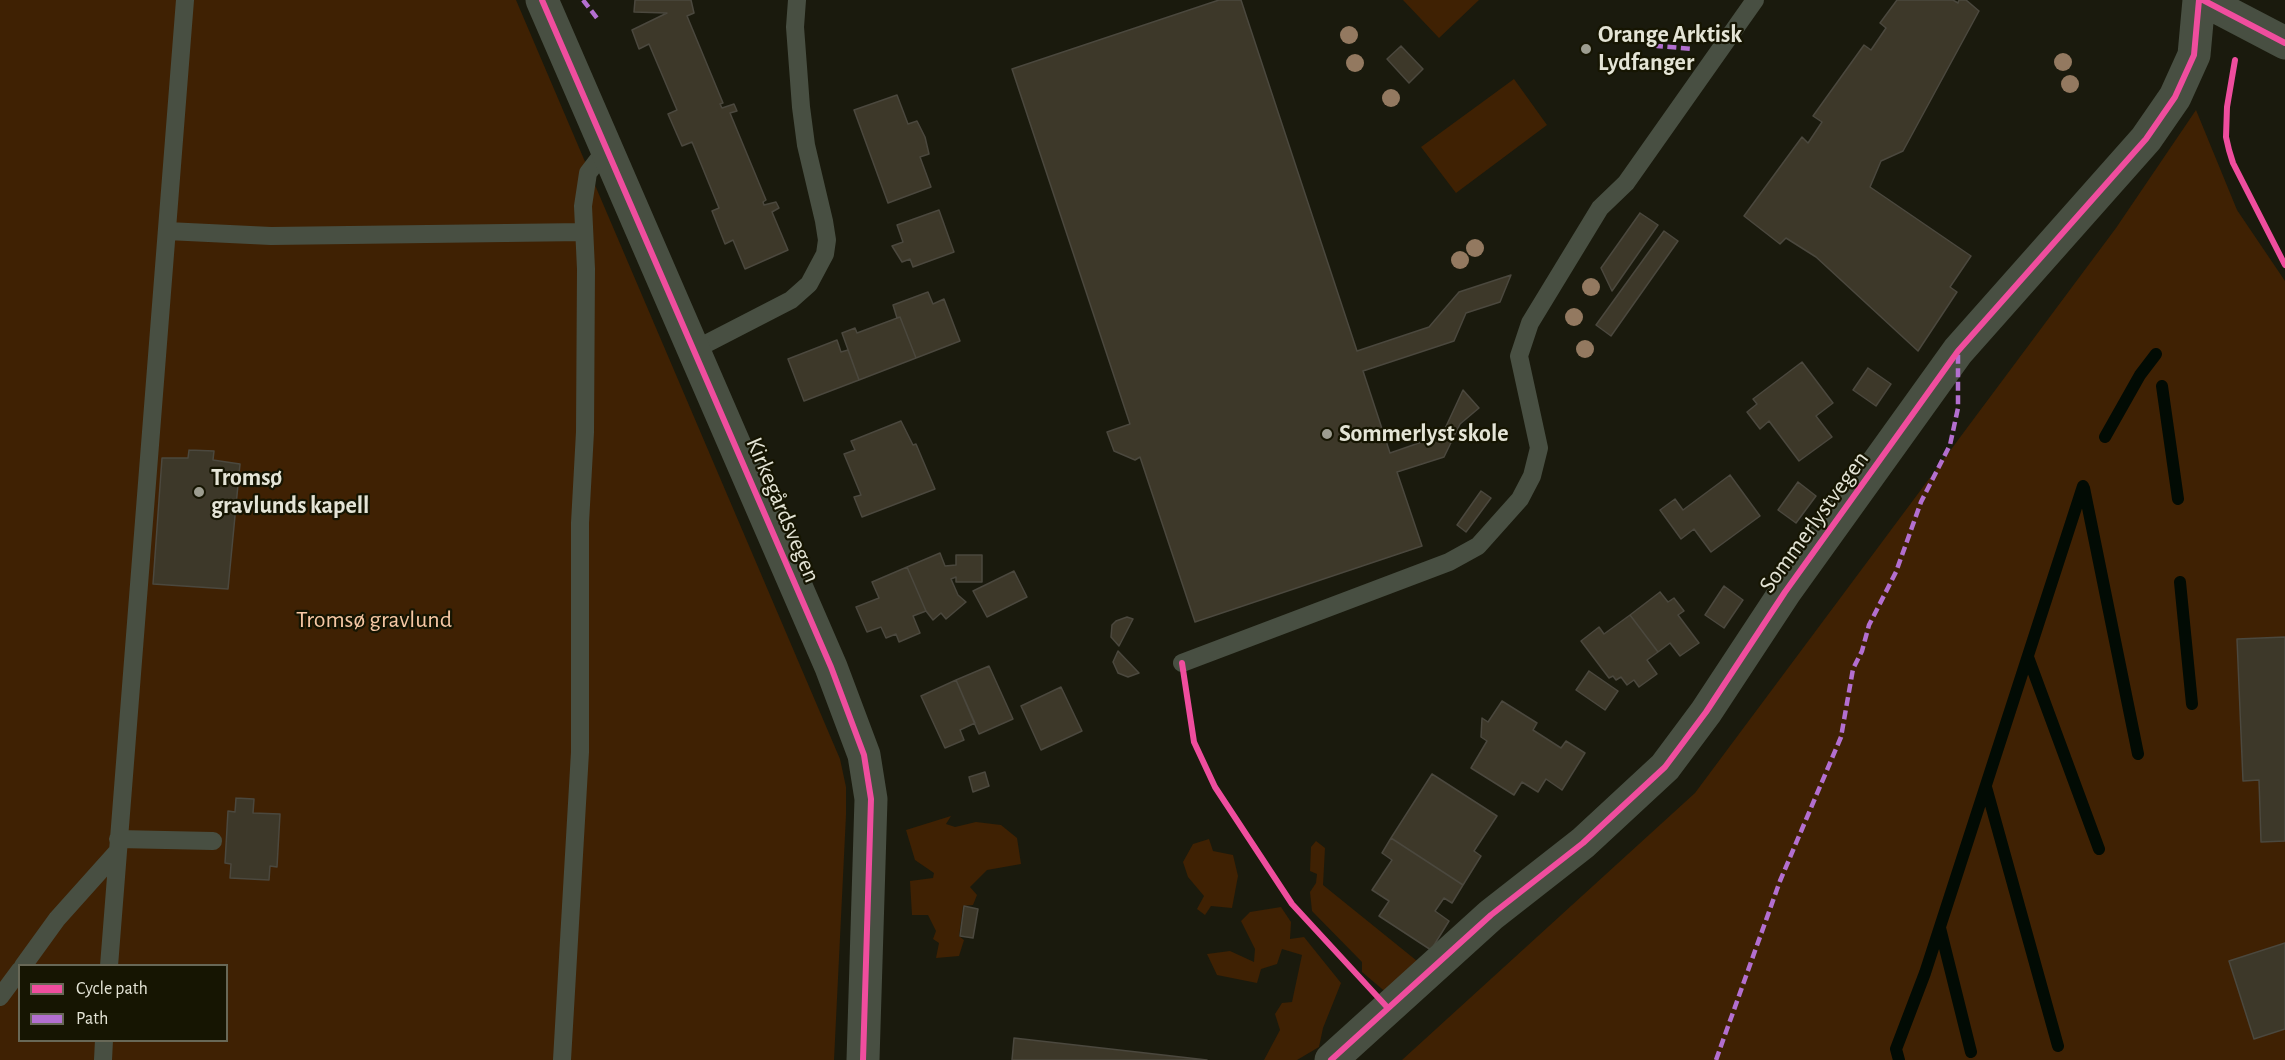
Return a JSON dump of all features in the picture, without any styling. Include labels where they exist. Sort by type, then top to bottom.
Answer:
[{"type":"street","name":"Kirkegårdsvegen","points":[[542,0],[831,667],[868,771],[871,799],[863,1060]]},
{"type":"street","points":[[2201,0],[2285,43]]},
{"type":"street","name":"Sommerlystvegen","points":[[1331,1060],[1491,915],[1582,843],[1665,767],[1706,712],[1785,592],[1958,351],[2146,139],[2175,97],[2193,55],[2201,0]]},
{"type":"lane","points":[[109,964],[185,0]]},
{"type":"lane","points":[[694,350],[791,300],[809,284],[825,254],[827,240],[824,221],[806,145],[801,107],[795,27],[797,0]]},
{"type":"lane","points":[[1182,663],[1449,562],[1478,546],[1521,499],[1532,476],[1539,448],[1519,356],[1530,323],[1600,208],[1626,183],[1755,0]]},
{"type":"lane","points":[[562,1060],[580,752],[580,523],[585,432],[583,206],[588,173],[607,148]]},
{"type":"lane","points":[[167,231],[271,236],[584,232]]},
{"type":"lane","points":[[24,964],[57,919],[118,845],[213,841]]},
{"type":"lane","points":[[0,997],[18,973]]},
{"type":"lane","points":[[103,1060],[104,1042]]},
{"type":"green space","name":"Tromsø gravlund","points":[[0,0],[516,0],[840,759],[846,787],[846,815],[834,1060],[0,1060]]},
{"type":"green space","points":[[1403,0],[1479,0],[1439,38]]},
{"type":"green space","points":[[1514,79],[1547,125],[1456,193],[1421,147]]},
{"type":"green space","points":[[2196,110],[2237,210],[2285,281],[2285,1060],[1402,1060],[1695,793],[2116,228]]},
{"type":"green space","points":[[951,816],[946,824],[955,827],[976,822],[1001,825],[1017,838],[1021,864],[987,870],[970,887],[977,895],[973,905],[963,906],[959,936],[964,940],[959,956],[936,958],[939,943],[933,939],[936,931],[928,915],[912,915],[910,881],[933,878],[934,873],[915,860],[906,830]]},
{"type":"green space","points":[[1209,839],[1213,851],[1233,855],[1238,876],[1232,908],[1211,906],[1205,915],[1197,909],[1204,896],[1188,877],[1183,862],[1193,844]]},
{"type":"green space","points":[[1316,841],[1325,848],[1323,885],[1422,965],[1388,994],[1362,972],[1362,962],[1312,911],[1310,892],[1316,883],[1317,874],[1310,871],[1311,847]]},
{"type":"green space","points":[[1281,907],[1291,922],[1290,939],[1304,937],[1341,983],[1323,1028],[1319,1047],[1297,1060],[1264,1060],[1280,1030],[1275,1014],[1282,1003],[1292,1002],[1302,955],[1282,949],[1277,964],[1261,969],[1257,983],[1217,975],[1207,954],[1230,951],[1254,962],[1255,949],[1241,921],[1250,912]]},
{"type":"building","points":[[635,0],[691,0],[694,13],[687,16],[723,103],[720,104],[722,108],[734,104],[737,111],[730,113],[766,200],[763,202],[764,205],[776,202],[779,208],[772,212],[788,250],[745,269],[733,240],[725,244],[712,211],[719,208],[692,142],[682,146],[668,114],[677,110],[649,44],[639,49],[632,30],[667,13],[634,12]]},
{"type":"building","points":[[1219,0],[1241,0],[1357,351],[1429,327],[1459,292],[1511,275],[1500,302],[1466,313],[1454,341],[1363,371],[1390,453],[1442,435],[1463,390],[1479,408],[1460,424],[1444,457],[1397,472],[1422,546],[1195,622],[1140,457],[1135,460],[1114,451],[1107,432],[1130,424],[1012,69]]},
{"type":"building","points":[[1897,0],[1953,0],[1958,3],[1959,0],[1966,0],[1979,11],[1903,151],[1881,161],[1870,187],[1971,256],[1950,287],[1957,292],[1918,351],[1816,257],[1786,238],[1780,244],[1744,216],[1802,137],[1808,143],[1822,122],[1813,116],[1864,45],[1871,50],[1886,28],[1880,23]]},
{"type":"building","points":[[1401,46],[1423,69],[1409,83],[1387,59]]},
{"type":"building","points":[[897,95],[908,124],[917,121],[925,137],[929,154],[920,157],[931,187],[888,203],[854,110]]},
{"type":"building","points":[[939,210],[954,252],[913,267],[910,259],[902,262],[892,246],[903,242],[897,225]]},
{"type":"building","points":[[1640,213],[1658,225],[1612,291],[1601,268]]},
{"type":"building","points":[[1664,231],[1678,241],[1611,336],[1596,325]]},
{"type":"building","points":[[928,292],[933,304],[944,299],[960,341],[916,358],[893,305]]},
{"type":"building","points":[[900,317],[916,358],[859,380],[842,333],[855,328],[857,333]]},
{"type":"building","points":[[837,340],[841,352],[848,350],[859,380],[804,401],[788,359]]},
{"type":"building","points":[[1802,362],[1833,403],[1816,416],[1832,437],[1799,461],[1769,421],[1760,429],[1747,412],[1757,404],[1753,399]]},
{"type":"building","points":[[1868,368],[1891,384],[1876,406],[1853,390]]},
{"type":"building","points":[[901,421],[913,445],[916,444],[935,489],[862,517],[854,497],[861,495],[844,454],[855,450],[851,441]]},
{"type":"building","name":"Tromsø gravlunds kapell","points":[[189,450],[214,451],[213,460],[240,464],[228,589],[153,584],[162,458],[188,458]]},
{"type":"building","points":[[1730,475],[1760,516],[1711,552],[1694,529],[1681,539],[1660,510],[1675,499],[1683,510]]},
{"type":"building","points":[[1798,482],[1816,496],[1796,523],[1778,510]]},
{"type":"building","points":[[1481,491],[1491,498],[1466,532],[1457,525]]},
{"type":"building","points":[[940,553],[945,566],[956,565],[956,555],[982,555],[982,582],[956,582],[956,577],[951,579],[958,595],[966,602],[946,619],[941,613],[933,620],[926,611],[907,567]]},
{"type":"building","points":[[907,567],[926,611],[913,616],[920,633],[899,642],[896,634],[886,638],[881,627],[867,632],[856,607],[879,598],[872,582]]},
{"type":"building","points":[[1014,571],[1027,597],[987,617],[973,591]]},
{"type":"building","points":[[1724,586],[1743,600],[1724,628],[1705,615]]},
{"type":"building","points":[[1660,592],[1668,602],[1674,598],[1684,611],[1678,615],[1699,643],[1680,656],[1670,643],[1658,652],[1630,615]]},
{"type":"building","points":[[1630,615],[1658,652],[1647,660],[1657,674],[1639,687],[1634,680],[1627,685],[1621,677],[1616,680],[1613,676],[1609,678],[1581,641],[1599,627],[1604,634]]},
{"type":"building","points":[[1127,617],[1133,619],[1119,646],[1111,637],[1112,625]]},
{"type":"building","points":[[2285,637],[2285,841],[2261,842],[2259,780],[2243,781],[2237,639]]},
{"type":"building","points":[[1118,651],[1139,673],[1128,677],[1118,673],[1113,662]]},
{"type":"building","points":[[989,666],[1013,719],[979,734],[956,680]]},
{"type":"building","points":[[1589,671],[1618,691],[1605,710],[1576,690]]},
{"type":"building","points":[[956,680],[975,723],[960,730],[964,740],[945,748],[921,696]]},
{"type":"building","points":[[1061,687],[1082,731],[1041,750],[1021,706]]},
{"type":"building","points":[[1502,701],[1537,723],[1533,730],[1561,748],[1566,741],[1585,753],[1562,790],[1546,779],[1538,792],[1522,782],[1514,795],[1471,768],[1487,741],[1481,737],[1482,718],[1488,722]]},
{"type":"building","points":[[985,772],[989,786],[973,792],[969,777]]},
{"type":"building","points":[[1432,774],[1497,816],[1474,851],[1481,856],[1463,885],[1391,838]]},
{"type":"building","points":[[236,798],[254,799],[253,813],[280,814],[277,867],[270,866],[269,880],[230,878],[231,864],[225,863],[228,811],[235,812]]},
{"type":"building","points":[[1391,838],[1463,885],[1452,903],[1444,898],[1435,911],[1449,921],[1431,950],[1379,916],[1389,901],[1372,890],[1392,860],[1382,853]]},
{"type":"building","points":[[964,906],[978,909],[973,938],[960,936]]},
{"type":"building","points":[[2285,943],[2285,1029],[2254,1039],[2229,961]]},
{"type":"building","points":[[1014,1038],[1207,1060],[1012,1060]]},
{"type":"waterway","points":[[2105,437],[2140,375],[2156,354]]},
{"type":"waterway","points":[[2162,386],[2178,499]]},
{"type":"waterway","points":[[1899,1060],[1896,1049],[1925,973],[2083,486]]},
{"type":"waterway","points":[[2084,488],[2138,754]]},
{"type":"waterway","points":[[2180,582],[2192,704]]},
{"type":"waterway","points":[[2028,657],[2099,849]]},
{"type":"waterway","points":[[1986,787],[2058,1046]]},
{"type":"waterway","points":[[1940,928],[1971,1052]]},
{"type":"marked path","points":[[583,0],[597,18]]},
{"type":"marked path","points":[[1629,35],[1657,46],[1693,49]]},
{"type":"marked path","points":[[1716,1060],[1780,881],[1841,737],[1853,669],[1862,651],[1869,625],[1896,572],[1921,502],[1950,445],[1958,408],[1958,351]]},
{"type":"cycle path","points":[[542,0],[831,667],[864,755],[871,799],[863,1060]]},
{"type":"cycle path","points":[[1331,1060],[1491,915],[1583,843],[1665,767],[1706,712],[1785,592],[1958,351],[2146,139],[2175,97],[2194,55],[2199,0]]},
{"type":"cycle path","points":[[2203,0],[2285,43]]},
{"type":"cycle path","points":[[2235,60],[2227,107],[2226,137],[2229,150],[2233,163],[2285,265]]},
{"type":"cycle path","points":[[1182,663],[1194,742],[1215,787],[1292,904],[1387,1007]]},
{"type":"place","name":"Orange Arktisk Lydfanger","points":[[1586,49]]},
{"type":"place","name":"Sommerlyst skole","points":[[1327,434]]},
{"type":"place","name":"Tromsø gravlunds kapell","points":[[199,492]]}]
